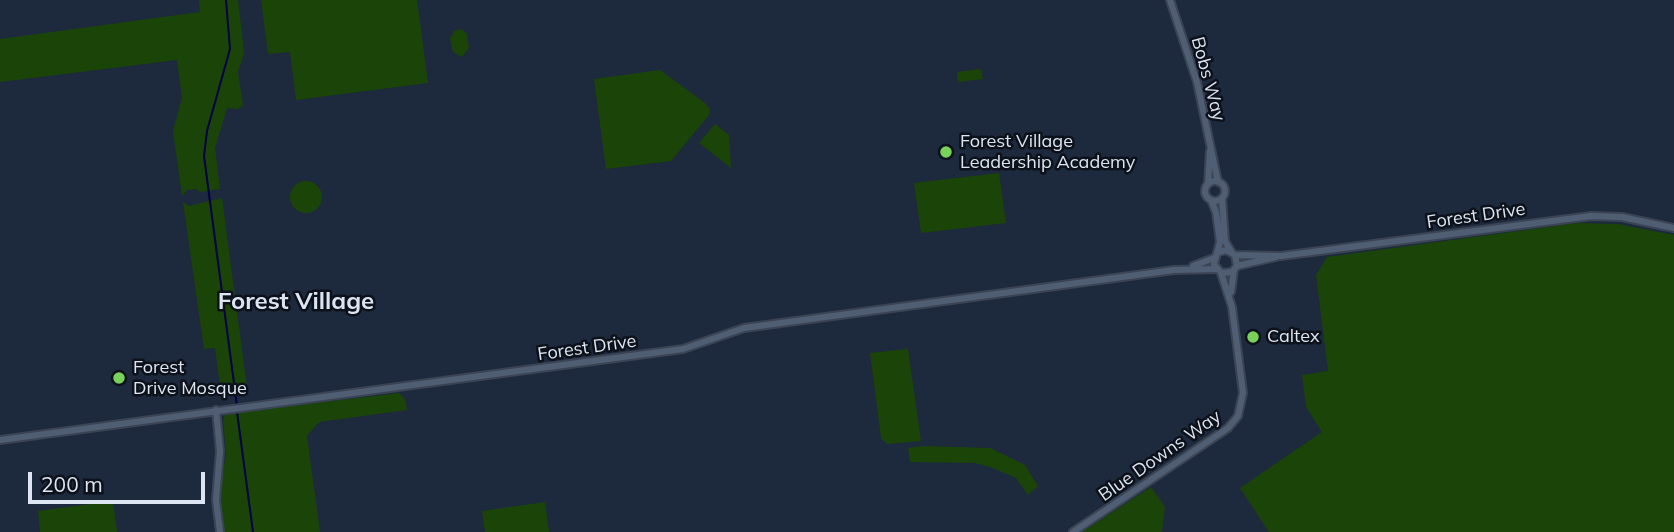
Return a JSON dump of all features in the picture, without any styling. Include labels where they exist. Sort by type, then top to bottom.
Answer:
[{"type":"street","name":"Bobs Way","points":[[1168,0],[1197,82],[1218,182]]},
{"type":"street","name":"Bobs Way","points":[[1208,184],[1211,149]]},
{"type":"street","points":[[1216,255],[1216,212],[1206,193],[1208,184],[1218,182],[1225,189],[1222,198],[1225,242],[1234,254]]},
{"type":"street","points":[[1211,200],[1222,198]]},
{"type":"street","name":"Forest Drive","points":[[0,440],[683,349],[744,328],[1174,270],[1218,271],[1281,256],[1591,216],[1633,219],[1674,228]]},
{"type":"street","name":"Blue Downs Way","points":[[1073,532],[1236,420],[1243,396],[1232,307],[1234,254]]},
{"type":"street","name":"Forest Drive","points":[[1174,270],[1216,255],[1281,256]]},
{"type":"street","name":"Blue Downs Way","points":[[1216,255],[1218,271],[1232,307]]},
{"type":"street","points":[[216,410],[220,451],[216,499],[220,532]]},
{"type":"green space","points":[[199,0],[238,0],[242,34],[244,53],[238,72],[243,105],[238,109],[227,108],[215,148],[220,189],[200,192],[196,189],[187,190],[182,196],[173,131],[182,98],[177,60],[0,82],[0,39],[200,12]]},
{"type":"green space","points":[[261,0],[417,0],[428,83],[296,100],[290,52],[268,54]]},
{"type":"green space","points":[[461,29],[467,34],[469,48],[462,57],[453,52],[450,38],[454,31]]},
{"type":"green space","points":[[981,69],[983,79],[958,82],[957,72]]},
{"type":"green space","points":[[660,70],[705,103],[710,109],[709,115],[671,161],[606,169],[594,79]]},
{"type":"green space","points":[[715,124],[729,135],[731,168],[699,143]]},
{"type":"green space","points":[[999,173],[1006,223],[921,233],[914,183]]},
{"type":"green space","points":[[306,181],[317,186],[322,197],[317,208],[306,213],[295,208],[290,197],[295,186]]},
{"type":"green space","points":[[222,198],[247,388],[221,392],[215,348],[204,349],[183,202],[189,206]]},
{"type":"green space","points":[[1577,223],[1617,224],[1674,235],[1674,532],[1269,532],[1240,488],[1322,432],[1306,407],[1302,375],[1328,371],[1316,275],[1327,257]]},
{"type":"green space","points":[[908,349],[921,441],[887,444],[881,438],[870,353]]},
{"type":"green space","points":[[399,393],[405,399],[407,410],[319,422],[307,436],[320,532],[224,532],[219,497],[226,454],[223,420],[225,414]]},
{"type":"green space","points":[[908,448],[990,448],[1025,465],[1038,486],[1028,495],[1016,478],[975,463],[910,462]]},
{"type":"green space","points":[[1151,487],[1165,507],[1162,532],[1082,532]]},
{"type":"green space","points":[[113,501],[117,532],[40,532],[38,511]]},
{"type":"green space","points":[[545,502],[549,532],[485,532],[482,511]]},
{"type":"waterway","points":[[226,0],[230,49],[207,131],[204,156],[237,406]]},
{"type":"waterway","points":[[237,412],[253,532]]},
{"type":"place","name":"Forest Village Leadership Academy","points":[[946,152]]},
{"type":"place","name":"Caltex","points":[[1253,337]]},
{"type":"place","name":"Forest Drive Mosque","points":[[119,378]]},
{"type":"district","name":"Forest Village","points":[[296,302]]}]
